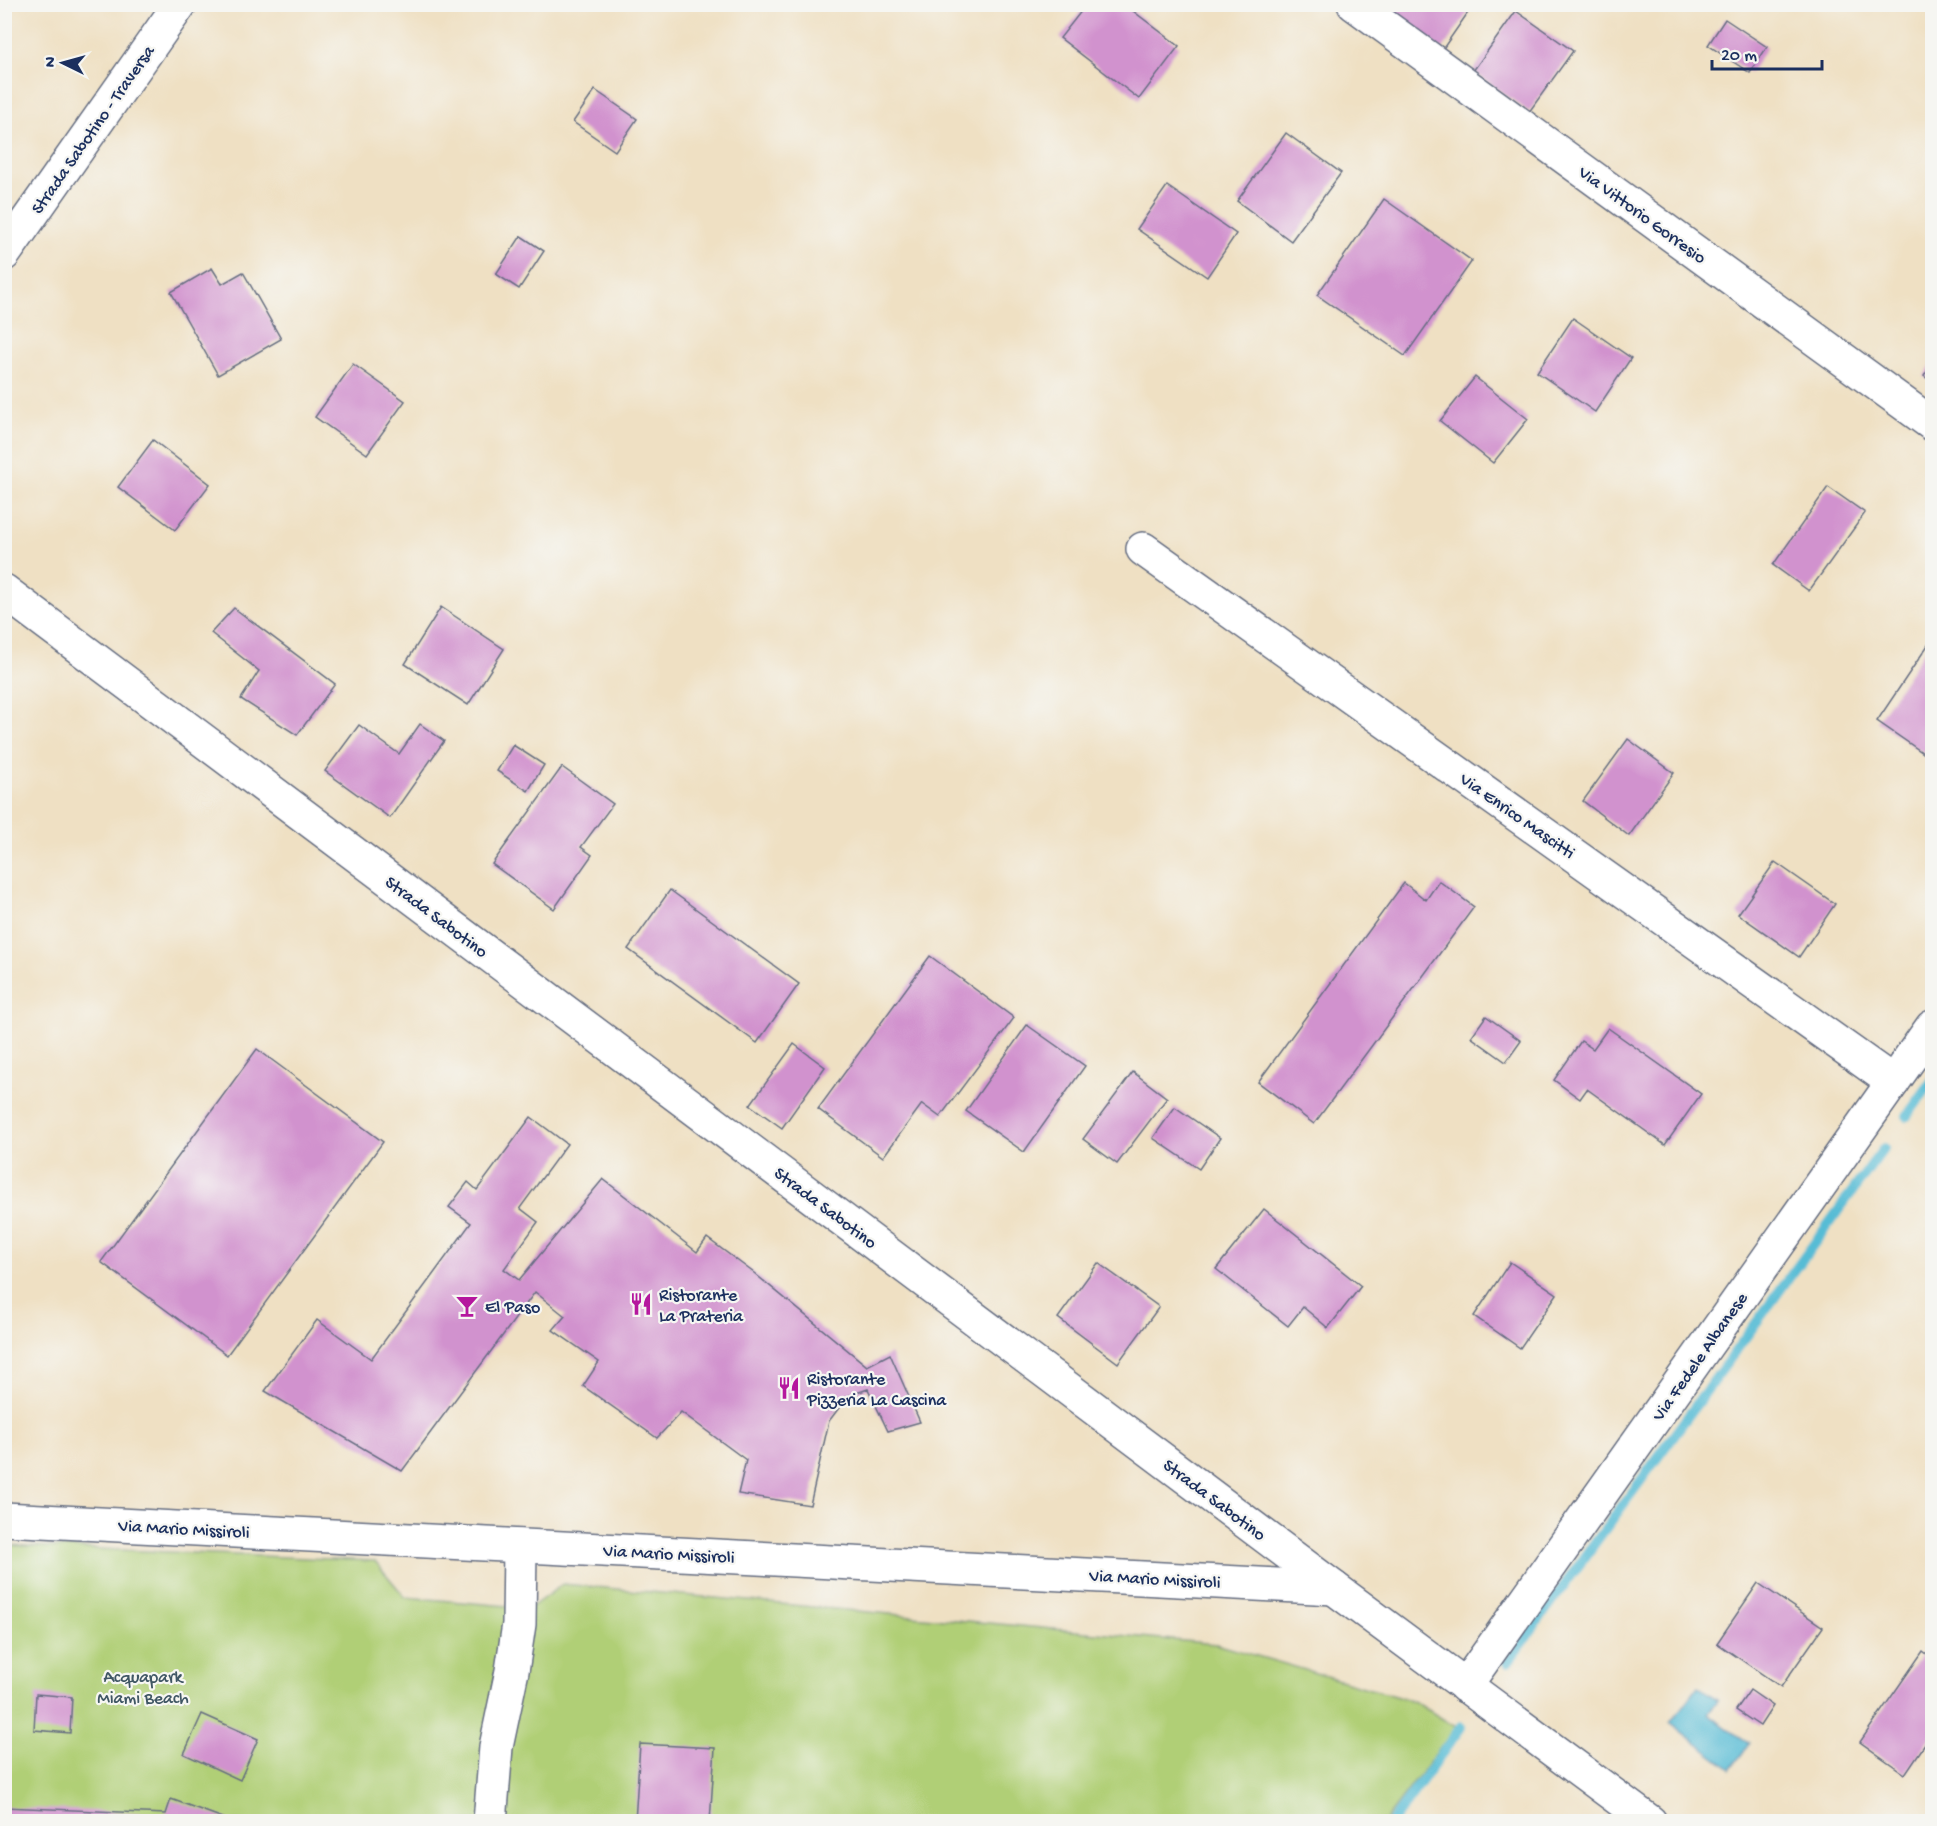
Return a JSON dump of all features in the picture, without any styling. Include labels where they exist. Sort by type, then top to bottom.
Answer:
[{"type":"street","name":"Strada Sabotino - Traversa","points":[[4,254],[180,4]]},
{"type":"street","name":"Via Vittorio Gorresio","points":[[1354,4],[1932,424]]},
{"type":"street","name":"Via Enrico Mascitti","points":[[1143,549],[1893,1082]]},
{"type":"street","name":"Strada Sabotino","points":[[4,591],[1465,1686],[1650,1821]]},
{"type":"street","name":"Via Fedele Albanese","points":[[1465,1686],[1932,1027]]},
{"type":"street","name":"Via Mario Missiroli","points":[[4,1519],[1334,1588]]},
{"type":"street","points":[[490,1821],[496,1747],[517,1640],[521,1598],[520,1546]]},
{"type":"green space","name":"Acquapark Miami Beach","points":[[5,1545],[375,1561],[405,1597],[530,1608],[563,1584],[1216,1644],[1415,1702],[1456,1727],[1385,1821],[5,1822]]},
{"type":"water","points":[[1698,1686],[1718,1700],[1708,1714],[1749,1744],[1731,1769],[1670,1723]]},
{"type":"building","points":[[1376,4],[1474,4],[1442,50]]},
{"type":"building","points":[[1086,5],[1125,5],[1179,46],[1139,99],[1060,38]]},
{"type":"building","points":[[1516,11],[1573,51],[1529,112],[1473,71]]},
{"type":"building","points":[[1725,19],[1767,47],[1750,73],[1708,45]]},
{"type":"building","points":[[595,90],[637,119],[615,151],[573,122]]},
{"type":"building","points":[[1286,133],[1341,173],[1291,241],[1237,201]]},
{"type":"building","points":[[1167,186],[1236,234],[1207,277],[1137,229]]},
{"type":"building","points":[[1384,199],[1472,261],[1405,356],[1317,295]]},
{"type":"building","points":[[521,236],[544,251],[519,289],[496,274]]},
{"type":"building","points":[[212,268],[222,284],[243,272],[281,339],[218,375],[171,292]]},
{"type":"building","points":[[1573,318],[1631,358],[1595,412],[1537,372]]},
{"type":"building","points":[[353,364],[405,401],[367,454],[315,417]]},
{"type":"building","points":[[1932,364],[1932,382],[1924,376]]},
{"type":"building","points":[[1475,377],[1528,419],[1493,463],[1440,421]]},
{"type":"building","points":[[153,440],[210,484],[175,530],[118,487]]},
{"type":"building","points":[[1828,487],[1865,513],[1809,591],[1773,565]]},
{"type":"building","points":[[441,607],[504,649],[468,705],[405,664]]},
{"type":"building","points":[[234,608],[335,684],[297,735],[241,699],[259,671],[211,633]]},
{"type":"building","points":[[1932,639],[1932,759],[1877,721]]},
{"type":"building","points":[[420,724],[444,741],[390,818],[325,771],[359,725],[399,754]]},
{"type":"building","points":[[1628,739],[1674,773],[1629,836],[1583,801]]},
{"type":"building","points":[[513,745],[544,765],[528,791],[497,771]]},
{"type":"building","points":[[562,767],[613,804],[581,847],[592,855],[554,909],[492,864]]},
{"type":"building","points":[[1775,862],[1835,904],[1799,957],[1738,914]]},
{"type":"building","points":[[1439,881],[1474,907],[1314,1124],[1258,1082],[1404,883],[1426,900]]},
{"type":"building","points":[[670,890],[799,984],[757,1043],[628,949]]},
{"type":"building","points":[[930,956],[1014,1018],[940,1117],[922,1104],[883,1157],[818,1109]]},
{"type":"building","points":[[1486,1016],[1521,1041],[1506,1062],[1471,1037]]},
{"type":"building","points":[[1027,1025],[1085,1066],[1024,1152],[966,1111]]},
{"type":"building","points":[[1608,1028],[1701,1094],[1665,1145],[1587,1089],[1580,1099],[1554,1080],[1581,1041],[1593,1049]]},
{"type":"building","points":[[794,1044],[825,1067],[782,1128],[750,1105]]},
{"type":"building","points":[[257,1049],[383,1142],[227,1355],[101,1262]]},
{"type":"building","points":[[1133,1072],[1167,1098],[1117,1164],[1083,1139]]},
{"type":"building","points":[[1175,1107],[1220,1138],[1199,1169],[1153,1138]]},
{"type":"building","points":[[531,1117],[567,1144],[520,1208],[538,1222],[504,1269],[519,1280],[603,1179],[697,1252],[707,1238],[754,1273],[867,1366],[890,1354],[920,1422],[888,1431],[868,1389],[848,1396],[829,1421],[810,1505],[738,1494],[746,1460],[681,1412],[657,1438],[583,1386],[599,1362],[553,1330],[565,1316],[535,1292],[402,1471],[265,1391],[317,1320],[371,1359],[471,1223],[449,1207],[468,1182],[477,1190]]},
{"type":"building","points":[[1264,1209],[1361,1286],[1328,1328],[1303,1307],[1288,1326],[1216,1269]]},
{"type":"building","points":[[1510,1262],[1557,1294],[1520,1348],[1474,1316]]},
{"type":"building","points":[[1098,1263],[1159,1307],[1118,1363],[1058,1318]]},
{"type":"building","points":[[1758,1583],[1823,1627],[1781,1687],[1717,1643]]},
{"type":"building","points":[[1923,1651],[1932,1658],[1932,1734],[1905,1774],[1860,1742]]},
{"type":"building","points":[[1750,1690],[1773,1706],[1760,1726],[1736,1710]]},
{"type":"building","points":[[36,1694],[72,1697],[70,1733],[34,1730]]},
{"type":"building","points":[[202,1714],[258,1739],[240,1780],[184,1754]]},
{"type":"building","points":[[640,1744],[715,1748],[710,1822],[635,1822]]},
{"type":"building","points":[[171,1799],[234,1822],[4,1822],[4,1807],[166,1814]]},
{"type":"waterway","points":[[1907,1116],[1932,1081]]},
{"type":"waterway","points":[[1508,1662],[1884,1148]]},
{"type":"waterway","points":[[1392,1822],[1461,1727]]},
{"type":"place","name":"Ristorante La Prateria","points":[[641,1304]]},
{"type":"place","name":"El Paso","points":[[467,1306]]},
{"type":"place","name":"Ristorante Pizzeria La Cascina","points":[[789,1388]]}]
